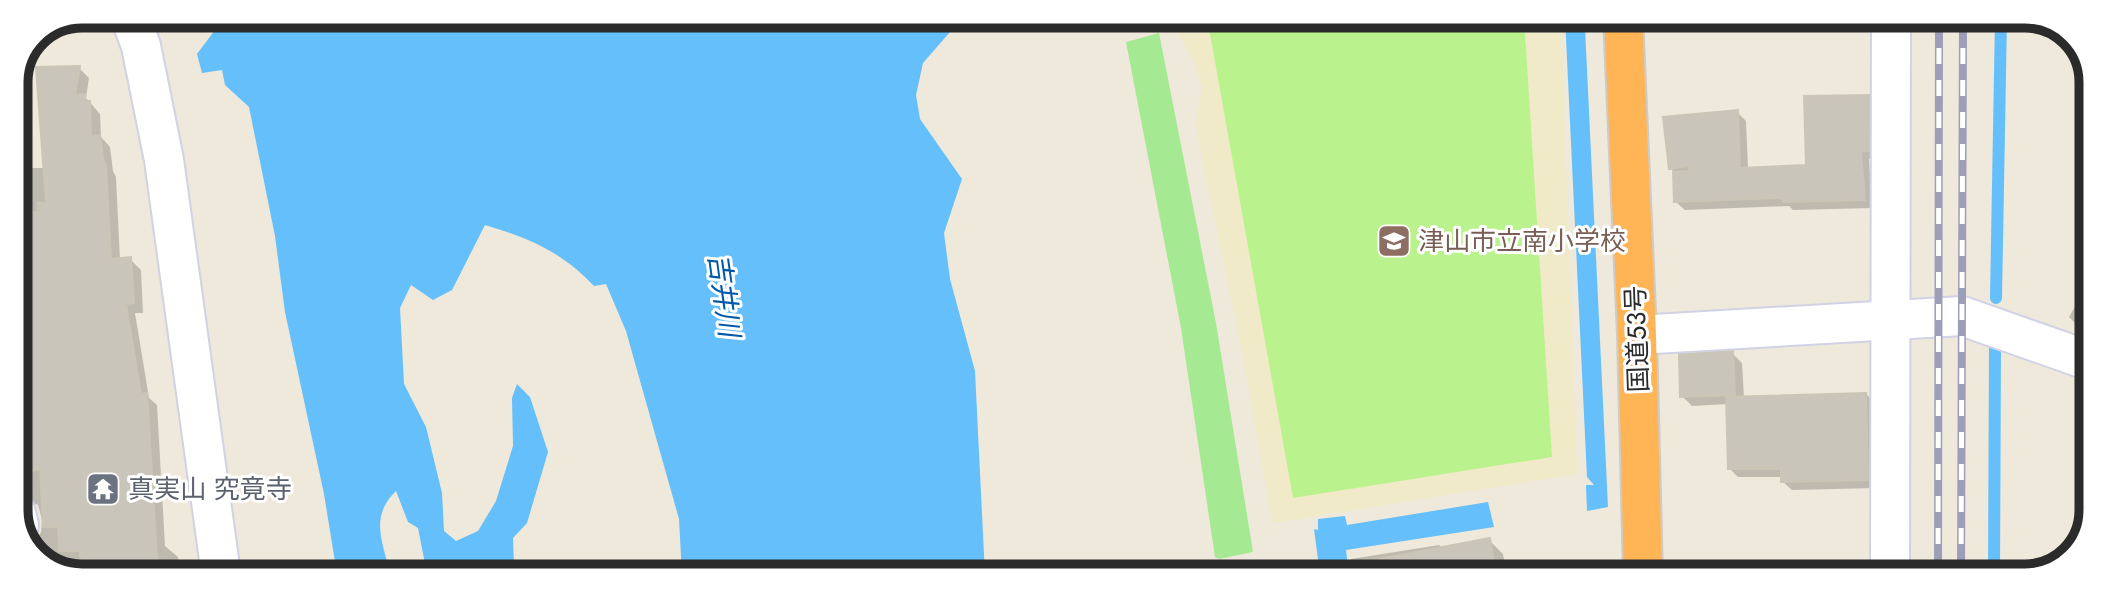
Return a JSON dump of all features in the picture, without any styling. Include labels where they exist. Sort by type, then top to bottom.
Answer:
[{"type":"highway","name":"国道53号","points":[[1623,28],[1637,335],[1643,564]]},
{"type":"street","points":[[134,28],[141,46],[164,160],[220,564]]},
{"type":"street","points":[[1890,564],[1891,28]]},
{"type":"street","points":[[1637,335],[1962,316],[2079,357]]},
{"type":"shaded area","name":"津山市立南小学校","points":[[1175,28],[1561,28],[1577,474],[1272,523],[1243,357],[1195,124],[1202,90],[1195,64]]},
{"type":"green space","name":"津山市立南小学校","points":[[1209,28],[1525,28],[1552,457],[1293,498]]},
{"type":"green space","points":[[1159,33],[1216,323],[1253,552],[1219,559],[1215,557],[1181,328],[1126,42]]},
{"type":"water","name":"吉井川","points":[[216,28],[949,28],[950,32],[923,63],[916,95],[920,119],[962,179],[944,233],[950,279],[975,371],[984,564],[681,564],[679,519],[626,331],[606,284],[594,286],[557,255],[516,235],[485,225],[452,290],[433,300],[411,285],[400,308],[404,384],[426,427],[442,493],[444,531],[456,541],[478,531],[496,501],[513,446],[512,398],[517,384],[530,397],[548,452],[527,523],[513,538],[514,564],[425,564],[418,528],[408,522],[396,491],[383,510],[380,520],[388,564],[335,564],[324,494],[285,312],[275,236],[249,107],[225,85],[222,70],[202,73],[197,54]]},
{"type":"water","points":[[1566,28],[1585,28],[1608,507],[1587,511],[1586,485],[1594,485],[1587,477]]},
{"type":"water","points":[[1488,502],[1494,527],[1346,550],[1348,564],[1319,564],[1314,529],[1318,530],[1318,519],[1345,516],[1347,525]]},
{"type":"building","points":[[80,66],[75,95],[85,94],[85,101],[90,101],[91,136],[100,135],[106,165],[111,259],[131,257],[134,303],[126,304],[141,394],[147,393],[157,564],[82,564],[80,551],[59,551],[58,527],[43,527],[40,469],[28,472],[28,212],[38,212],[37,203],[46,203],[36,67]]},
{"type":"building","points":[[1869,95],[1869,151],[1861,151],[1865,200],[1783,202],[1783,198],[1674,202],[1673,172],[1689,171],[1689,166],[1669,169],[1663,117],[1738,110],[1740,168],[1806,165],[1804,96]]},
{"type":"building","points":[[1733,351],[1735,395],[1680,397],[1679,354]]},
{"type":"building","points":[[1866,393],[1868,480],[1781,482],[1781,469],[1728,469],[1726,397]]},
{"type":"building","points":[[1490,538],[1494,564],[1380,564],[1380,559]]},
{"type":"waterway","points":[[1996,298],[2001,28]]},
{"type":"waterway","points":[[1994,564],[1995,344]]},
{"type":"railway","points":[[1938,564],[1939,28]]},
{"type":"railway","points":[[1961,564],[1963,28]]},
{"type":"place","name":"津山市立南小学校","points":[[1394,241]]},
{"type":"place","name":"真実山 究竟寺","points":[[103,489]]}]
